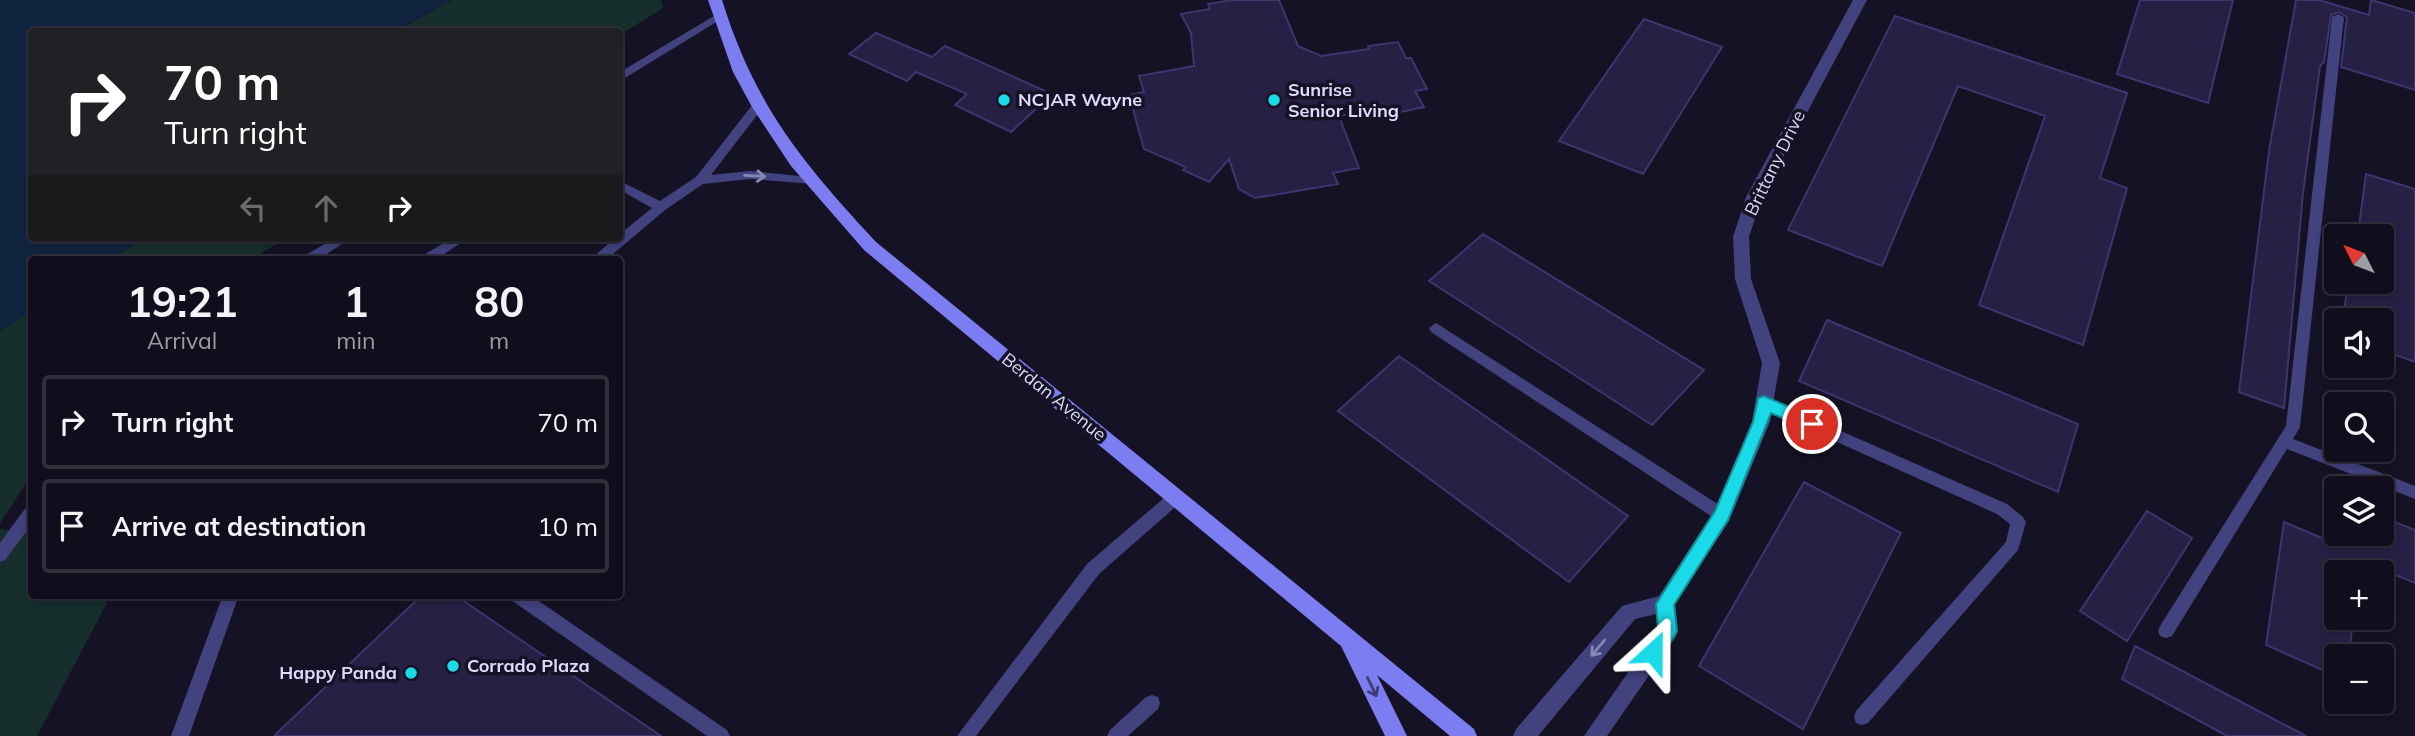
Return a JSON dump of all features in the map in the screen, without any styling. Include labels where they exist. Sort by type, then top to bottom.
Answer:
[{"type":"main road","name":"Berdan Avenue","points":[[715,0],[725,40],[757,107],[810,181],[870,246],[1466,736]]},
{"type":"main road","points":[[1348,639],[1396,736]]},
{"type":"street","name":"Brittany Drive","points":[[1665,604],[1722,515],[1761,422],[1771,363],[1743,279],[1741,237],[1754,197],[1858,0]]},
{"type":"street","points":[[1524,736],[1629,612],[1665,604],[1668,631],[1595,736]]},
{"type":"lane","points":[[623,75],[719,16]]},
{"type":"lane","points":[[2166,631],[2292,427],[2337,17]]},
{"type":"lane","points":[[623,238],[700,180],[757,107]]},
{"type":"lane","points":[[700,180],[750,175],[810,181]]},
{"type":"lane","points":[[623,187],[661,207]]},
{"type":"lane","points":[[314,256],[338,242]]},
{"type":"lane","points":[[431,256],[455,242]]},
{"type":"lane","points":[[602,256],[619,242]]},
{"type":"lane","points":[[1436,328],[1722,515]]},
{"type":"lane","points":[[1764,403],[2001,509],[2018,522],[2013,545],[1862,717]]},
{"type":"lane","points":[[2283,441],[2415,493]]},
{"type":"lane","points":[[966,736],[1093,569],[1176,497]]},
{"type":"lane","points":[[0,555],[28,516]]},
{"type":"lane","points":[[180,736],[230,599]]},
{"type":"lane","points":[[523,599],[721,736]]},
{"type":"lane","points":[[1116,736],[1152,703]]},
{"type":"green space","points":[[453,0],[661,0],[663,8],[623,33],[623,28],[400,28]]},
{"type":"green space","points":[[137,242],[280,242],[257,256],[116,256]]},
{"type":"green space","points":[[28,313],[28,481],[0,523],[0,331]]},
{"type":"green space","points":[[0,529],[28,533],[28,599],[109,599],[37,736],[0,736]]},
{"type":"water","points":[[0,0],[453,0],[399,28],[28,28],[28,242],[137,242],[116,256],[28,256],[28,313],[0,331]]},
{"type":"building","name":"Sunrise Senior Living","points":[[1232,0],[1279,0],[1298,46],[1321,56],[1398,42],[1406,58],[1411,58],[1427,89],[1415,91],[1424,107],[1391,114],[1389,108],[1339,116],[1359,168],[1333,173],[1338,184],[1255,198],[1239,189],[1229,159],[1209,182],[1183,170],[1186,167],[1144,149],[1129,95],[1144,92],[1139,76],[1194,66],[1191,33],[1181,14],[1210,9],[1208,4]]},
{"type":"building","points":[[2140,0],[2233,0],[2208,103],[2117,74]]},
{"type":"building","points":[[2296,0],[2319,0],[2369,15],[2371,0],[2415,13],[2415,90],[2341,67],[2347,17],[2339,12],[2331,15],[2324,62],[2320,66],[2303,193],[2284,408],[2239,392],[2269,151]]},
{"type":"building","points":[[1895,16],[2127,93],[2100,178],[2127,188],[2083,345],[1979,305],[2045,116],[1958,86],[1882,266],[1788,230]]},
{"type":"building","points":[[1644,19],[1722,47],[1643,174],[1559,141]]},
{"type":"building","points":[[876,33],[932,57],[945,46],[1052,94],[1011,132],[955,105],[967,94],[916,72],[907,81],[849,54]]},
{"type":"building","points":[[2366,174],[2415,189],[2415,362],[2394,354],[2394,308],[2345,308],[2346,294],[2394,294],[2394,224],[2359,224]]},
{"type":"building","points":[[1483,234],[1704,370],[1652,425],[1429,281]]},
{"type":"building","points":[[1827,320],[2078,424],[2058,492],[1799,381]]},
{"type":"building","points":[[1399,356],[1628,516],[1569,582],[1338,411]]},
{"type":"building","points":[[1804,482],[1901,533],[1803,729],[1699,666]]},
{"type":"building","points":[[2147,511],[2192,538],[2127,641],[2080,611]]},
{"type":"building","points":[[2284,522],[2324,539],[2324,546],[2394,546],[2394,522],[2415,530],[2415,583],[2394,574],[2394,560],[2324,560],[2324,630],[2352,630],[2350,644],[2324,644],[2324,671],[2266,645]]},
{"type":"building","name":"Corrado Plaza","points":[[418,599],[461,599],[661,736],[274,736]]},
{"type":"building","points":[[2135,646],[2306,736],[2227,736],[2122,679]]},
{"type":"place","name":"NCJAR Wayne","points":[[1004,100]]},
{"type":"place","name":"Sunrise Senior Living","points":[[1274,100]]},
{"type":"place","name":"Corrado Plaza","points":[[453,666]]},
{"type":"place","name":"Happy Panda","points":[[411,673]]},
{"type":"route","points":[[1653,652],[1668,631],[1665,604],[1722,515],[1761,422],[1764,403],[1812,424]]}]
